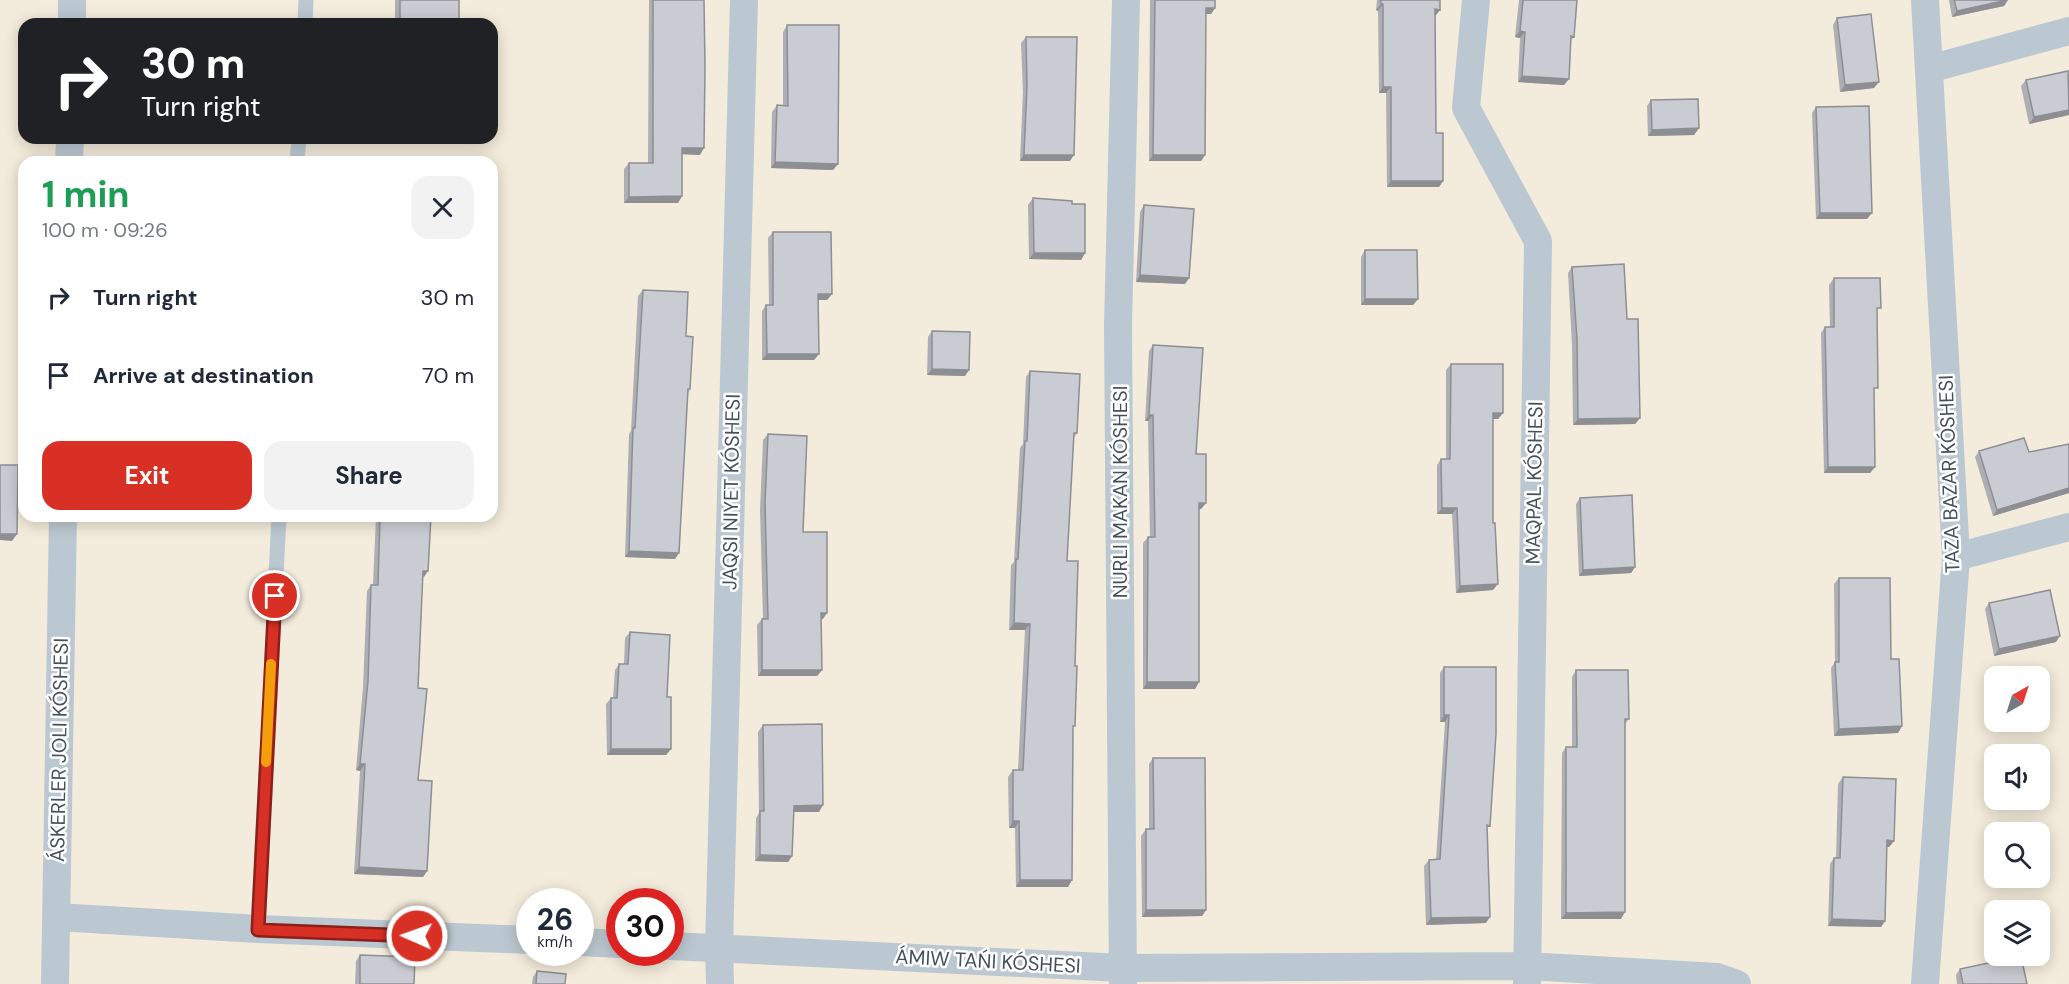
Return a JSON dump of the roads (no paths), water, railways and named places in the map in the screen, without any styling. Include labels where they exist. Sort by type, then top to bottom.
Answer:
[{"type":"street","points":[[72,0],[72,18]]},
{"type":"street","points":[[720,984],[719,948],[744,0]]},
{"type":"street","points":[[1123,976],[1118,325],[1126,0]]},
{"type":"street","name":"MAQPAL KÓSHESI","points":[[1476,0],[1466,108],[1538,241],[1527,975]]},
{"type":"street","name":"TAZA BAZAR KÓSHESI","points":[[1925,0],[1956,557],[1925,984]]},
{"type":"street","points":[[1929,69],[2069,31]]},
{"type":"street","points":[[55,984],[63,522]]},
{"type":"street","points":[[1956,557],[2069,527]]},
{"type":"street","points":[[57,917],[258,930],[516,939]]},
{"type":"street","points":[[684,947],[1123,976],[1717,977],[1737,984]]},
{"type":"lane","points":[[305,18],[306,0]]},
{"type":"lane","points":[[258,930],[279,522]]}]
